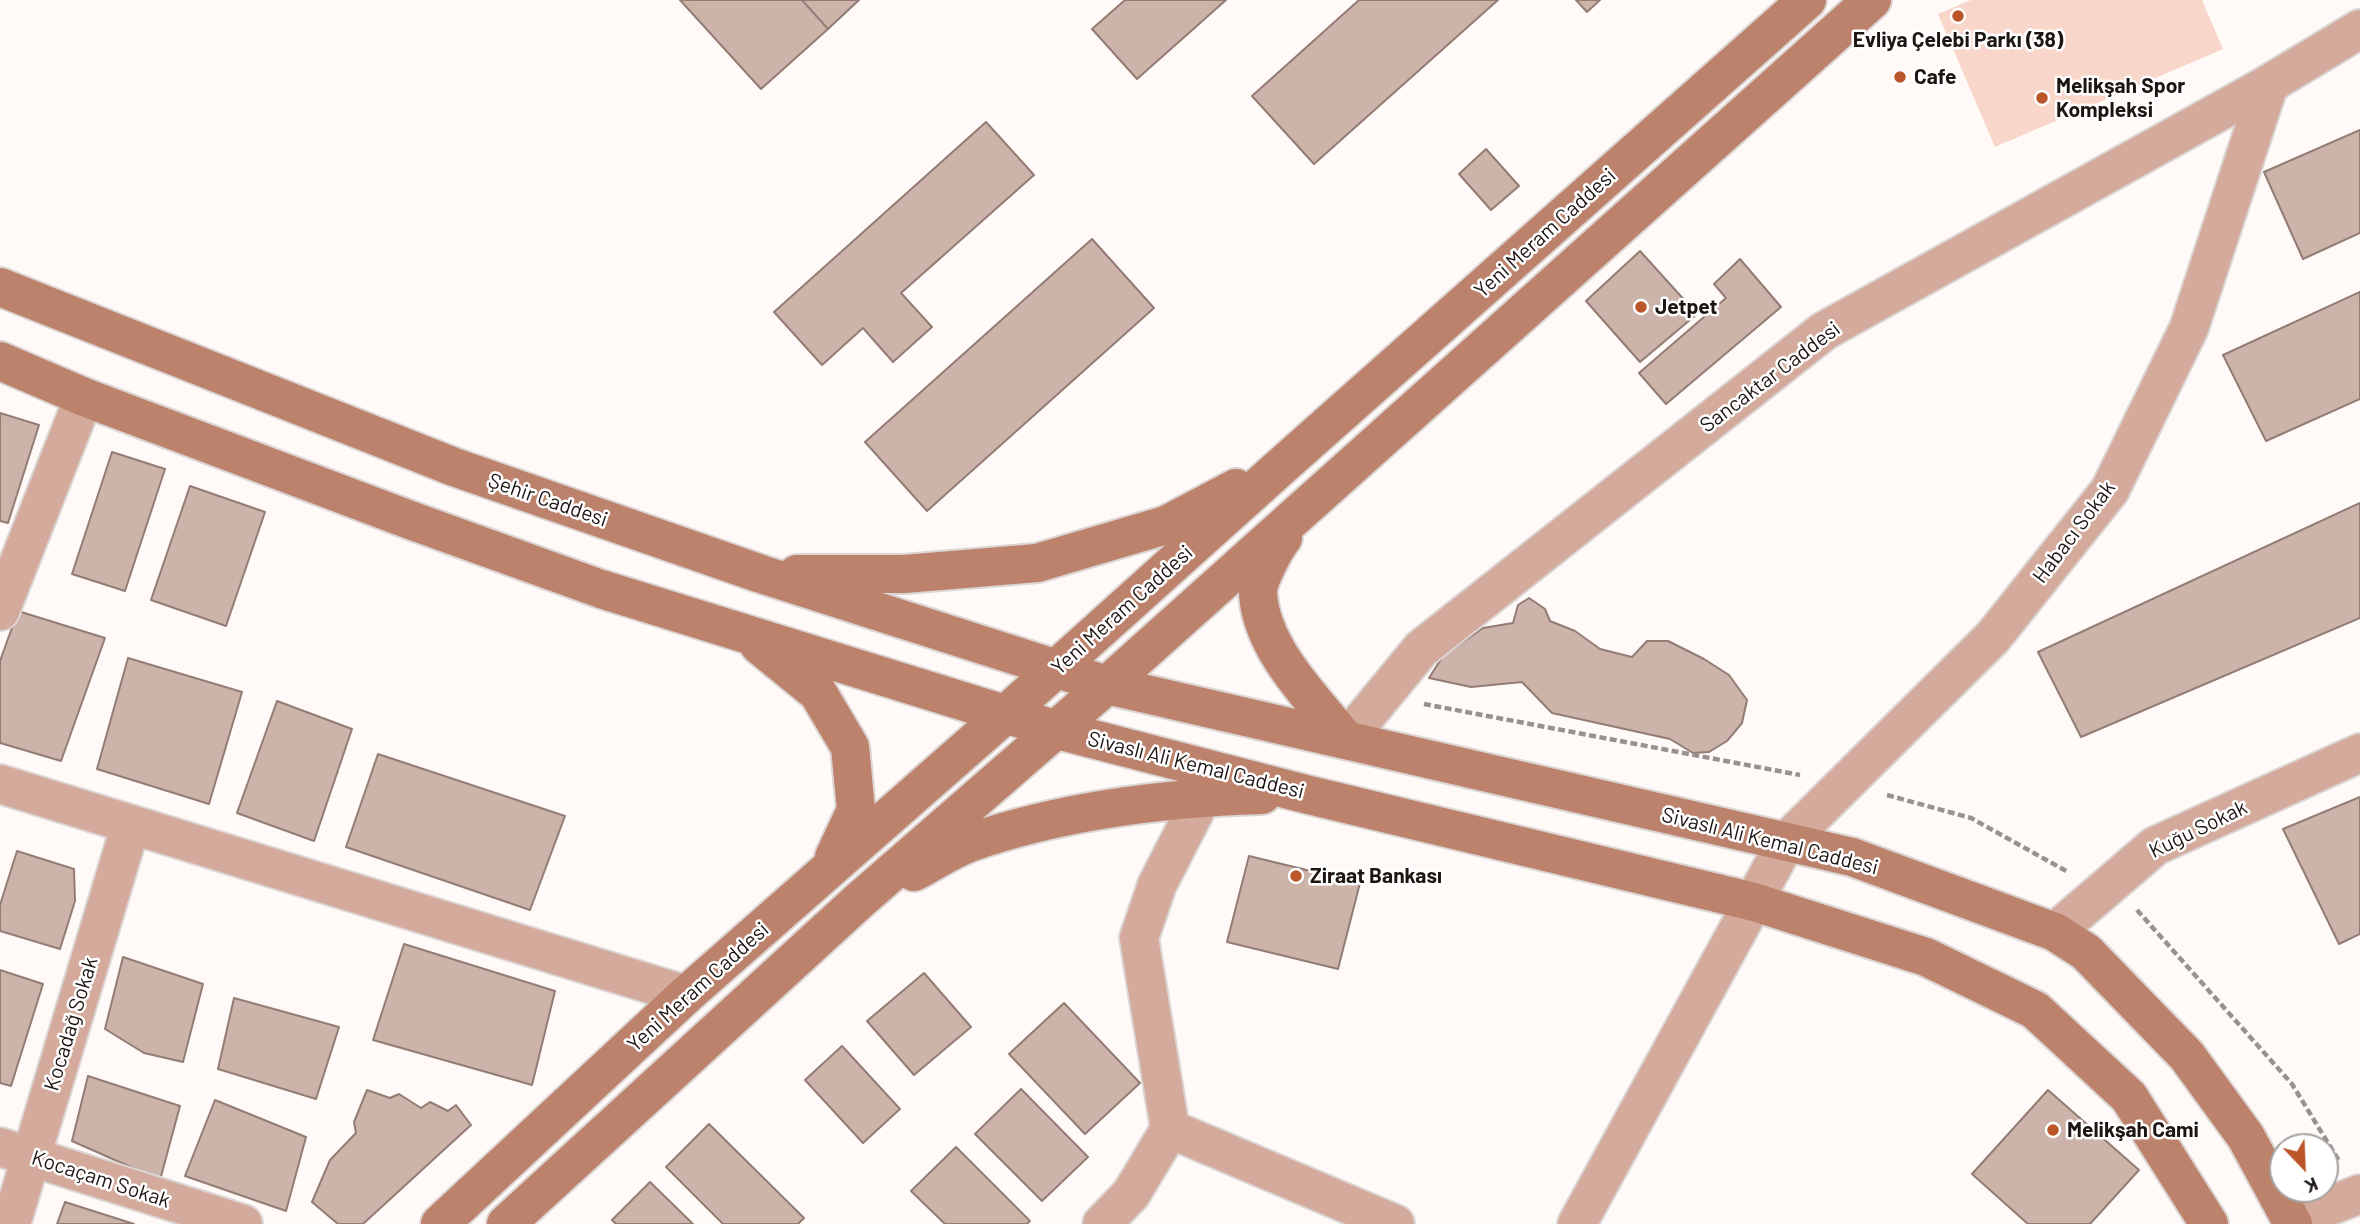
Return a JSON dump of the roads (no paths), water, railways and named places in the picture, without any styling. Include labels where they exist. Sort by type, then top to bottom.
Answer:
[{"type":"main road","name":"Yeni Meram Caddesi","points":[[440,1224],[686,995],[1007,713],[1807,0]]},
{"type":"main road","name":"Yeni Meram Caddesi","points":[[506,1224],[860,900],[1107,685],[1872,0]]},
{"type":"main road","name":"Şehir Caddesi","points":[[0,286],[454,467],[761,574],[1107,685]]},
{"type":"main road","points":[[0,361],[84,397],[601,589],[1054,729]]},
{"type":"main road","points":[[761,574],[904,574],[1037,563],[1166,525],[1285,463]]},
{"type":"main road","points":[[1313,501],[1276,547],[1258,590],[1268,637],[1346,740]]},
{"type":"main road","points":[[743,632],[818,693],[850,747],[856,810],[827,872]]},
{"type":"main road","name":"Sivaslı Ali Kemal Caddesi","points":[[1107,685],[1852,857],[2055,932],[2086,952],[2187,1056],[2246,1138],[2293,1223]]},
{"type":"main road","name":"Sivaslı Ali Kemal Caddesi","points":[[1054,729],[1305,794],[1754,902],[1926,957],[2035,1010],[2129,1097],[2209,1224]]},
{"type":"main road","points":[[860,900],[970,843],[1073,814],[1202,797],[1305,794]]},
{"type":"street","name":"Sancaktar Caddesi","points":[[1346,740],[1421,649],[1824,331],[2358,34]]},
{"type":"street","name":"Habacı Sokak","points":[[1577,1224],[1786,842],[1993,637],[2110,490],[2189,328],[2269,84]]},
{"type":"street","points":[[0,611],[84,397]]},
{"type":"street","name":"Kuğu Sokak","points":[[2055,932],[2155,846],[2360,753]]},
{"type":"street","points":[[0,783],[686,995]]},
{"type":"street","points":[[1102,1224],[1130,1194],[1170,1129],[1139,938],[1157,885],[1202,797]]},
{"type":"street","name":"Kocadağ Sokak","points":[[11,1224],[15,1152],[131,824]]},
{"type":"street","points":[[1170,1129],[1395,1224]]},
{"type":"street","name":"Kocaçam Sokak","points":[[15,1152],[243,1224]]},
{"type":"street","points":[[2293,1223],[2360,1194]]},
{"type":"place","name":"Evliya Çelebi Parkı (38)","points":[[1958,16]]},
{"type":"place","name":"Cafe","points":[[1900,77]]},
{"type":"place","name":"Melikşah Spor Kompleksi","points":[[2042,98]]},
{"type":"place","name":"Jetpet","points":[[1641,307]]},
{"type":"place","name":"Ziraat Bankası","points":[[1296,876]]},
{"type":"place","name":"Melikşah Cami","points":[[2053,1130]]}]
